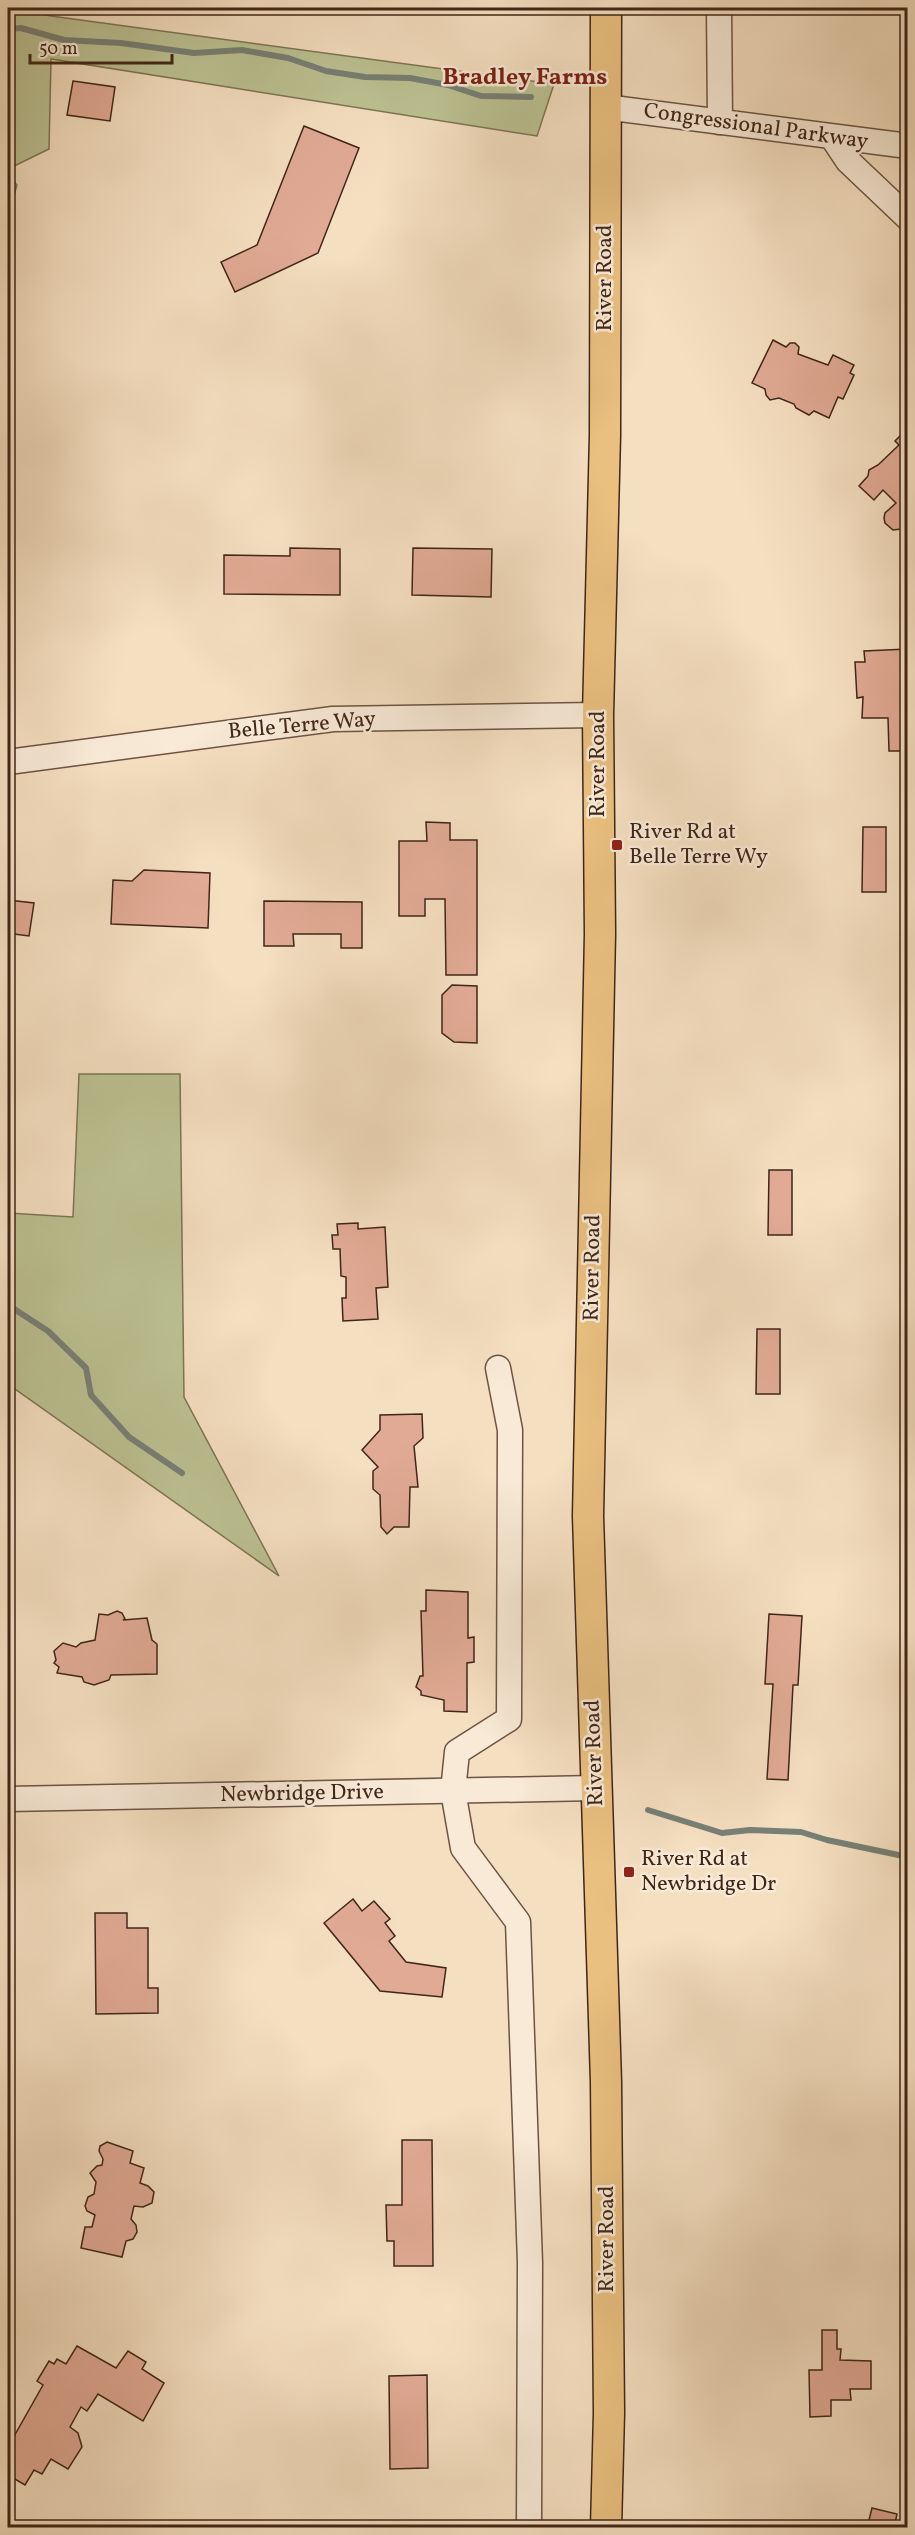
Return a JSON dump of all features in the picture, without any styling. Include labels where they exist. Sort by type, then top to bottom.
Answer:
[{"type":"main road","name":"River Road","points":[[606,8],[605,435],[598,715],[600,934],[588,1516],[606,2082],[609,2413],[606,2528]]},
{"type":"street","points":[[719,8],[720,122]]},
{"type":"street","name":"Congressional Parkway","points":[[605,106],[908,146]]},
{"type":"street","points":[[832,137],[848,161],[908,218]]},
{"type":"street","name":"Belle Terre Way","points":[[8,762],[333,719],[598,715]]},
{"type":"street","points":[[498,1368],[510,1430],[509,1719],[457,1752],[453,1791],[463,1848],[518,1922],[530,2264],[529,2528]]},
{"type":"street","name":"Newbridge Drive","points":[[8,1800],[596,1788]]},
{"type":"green space","points":[[8,8],[51,16],[554,84],[537,136],[51,59],[49,149],[8,169]]},
{"type":"green space","points":[[79,1074],[180,1074],[184,1397],[279,1576],[8,1384],[8,1213],[73,1217]]},
{"type":"water","points":[[8,175],[17,185],[8,218]]},
{"type":"building","points":[[73,81],[115,87],[110,121],[67,115]]},
{"type":"building","points":[[304,126],[359,148],[318,253],[235,292],[221,262],[257,245]]},
{"type":"building","points":[[773,340],[786,347],[790,343],[795,343],[799,347],[798,354],[828,365],[833,355],[854,365],[850,373],[854,375],[843,399],[838,397],[829,418],[814,411],[809,415],[796,408],[794,404],[779,398],[770,400],[765,389],[752,383]]},
{"type":"building","points":[[906,430],[908,522],[901,529],[893,530],[885,523],[884,518],[885,513],[896,503],[883,490],[874,500],[859,486],[868,476],[869,470],[878,465],[899,445],[895,441]]},
{"type":"building","points":[[290,548],[340,549],[340,595],[224,594],[224,555],[290,556]]},
{"type":"building","points":[[413,548],[492,549],[491,597],[412,595]]},
{"type":"building","points":[[907,649],[908,751],[889,751],[888,718],[862,718],[863,697],[857,698],[855,662],[865,662],[864,651]]},
{"type":"building","points":[[426,822],[450,823],[450,840],[477,840],[477,975],[446,975],[445,899],[425,899],[425,916],[399,916],[399,841],[427,841]]},
{"type":"building","points":[[863,827],[886,827],[886,892],[862,892]]},
{"type":"building","points":[[144,870],[210,873],[208,928],[111,924],[113,880],[132,881]]},
{"type":"building","points":[[8,900],[34,903],[29,936],[14,934],[8,937]]},
{"type":"building","points":[[264,901],[362,902],[362,948],[341,948],[341,934],[293,934],[294,946],[264,946]]},
{"type":"building","points":[[452,985],[477,986],[477,1043],[454,1042],[442,1033],[442,995]]},
{"type":"building","points":[[769,1170],[792,1170],[792,1235],[768,1235]]},
{"type":"building","points":[[358,1223],[358,1229],[385,1227],[388,1287],[376,1288],[378,1319],[343,1321],[342,1298],[346,1298],[346,1277],[341,1276],[340,1249],[333,1249],[332,1235],[338,1235],[337,1224]]},
{"type":"building","points":[[757,1329],[780,1329],[780,1394],[756,1394]]},
{"type":"building","points":[[422,1414],[423,1438],[414,1446],[418,1487],[410,1487],[409,1527],[394,1527],[387,1534],[381,1527],[380,1495],[373,1489],[373,1471],[378,1467],[362,1450],[380,1430],[380,1415]]},
{"type":"building","points":[[426,1590],[468,1592],[468,1638],[474,1637],[474,1662],[467,1663],[467,1712],[444,1711],[444,1700],[421,1695],[421,1691],[416,1687],[420,1676],[423,1676],[421,1611],[426,1611]]},
{"type":"building","points":[[117,1611],[122,1613],[125,1619],[123,1620],[147,1618],[152,1640],[157,1644],[157,1674],[111,1675],[109,1680],[94,1685],[84,1682],[82,1677],[57,1673],[59,1667],[54,1663],[56,1660],[54,1651],[63,1643],[76,1647],[81,1643],[95,1640],[99,1614],[108,1615]]},
{"type":"building","points":[[769,1614],[802,1616],[798,1685],[793,1685],[788,1780],[767,1779],[773,1684],[765,1684]]},
{"type":"building","points":[[8,1627],[12,1627],[8,1660]]},
{"type":"building","points":[[353,1899],[362,1911],[374,1901],[390,1919],[385,1923],[395,1936],[389,1941],[406,1962],[446,1968],[442,1997],[380,1991],[324,1923]]},
{"type":"building","points":[[95,1913],[127,1913],[127,1928],[148,1928],[148,1988],[158,1988],[158,2013],[96,2014]]},
{"type":"building","points":[[402,2140],[432,2140],[433,2266],[394,2266],[394,2241],[387,2241],[386,2205],[402,2205]]},
{"type":"building","points":[[107,2142],[133,2151],[130,2163],[144,2168],[140,2183],[148,2186],[154,2192],[152,2203],[143,2207],[134,2206],[131,2219],[136,2225],[137,2232],[133,2239],[126,2241],[122,2257],[81,2248],[85,2227],[92,2227],[95,2215],[87,2211],[85,2206],[88,2197],[94,2194],[96,2182],[90,2173],[97,2166],[102,2165],[100,2146]]},
{"type":"building","points":[[822,2330],[837,2330],[837,2349],[841,2349],[840,2360],[871,2361],[871,2389],[850,2389],[851,2400],[831,2400],[831,2416],[810,2417],[809,2370],[822,2370]]},
{"type":"building","points":[[77,2346],[116,2368],[128,2351],[146,2362],[142,2369],[164,2383],[143,2421],[98,2394],[87,2411],[81,2407],[70,2427],[78,2433],[82,2447],[68,2469],[51,2459],[42,2474],[34,2470],[25,2485],[8,2475],[8,2447],[43,2385],[37,2381],[49,2361],[54,2364],[57,2359],[66,2364]]},
{"type":"building","points":[[427,2375],[428,2468],[390,2469],[389,2376]]},
{"type":"building","points":[[872,2508],[897,2514],[894,2528],[867,2528]]},
{"type":"waterway","points":[[8,29],[21,28],[64,40],[121,43],[194,53],[242,50],[288,58],[326,71],[365,77],[410,78],[448,85],[481,96],[531,97]]},
{"type":"waterway","points":[[8,1305],[48,1331],[86,1368],[91,1395],[129,1437],[182,1473]]},
{"type":"waterway","points":[[648,1810],[722,1833],[750,1830],[801,1832],[827,1840],[908,1857]]},
{"type":"place","name":"River Rd at Belle Terre Wy","points":[[617,845]]},
{"type":"place","name":"River Rd at Newbridge Dr","points":[[629,1872]]},
{"type":"district","name":"Bradley Farms","points":[[525,78]]}]
